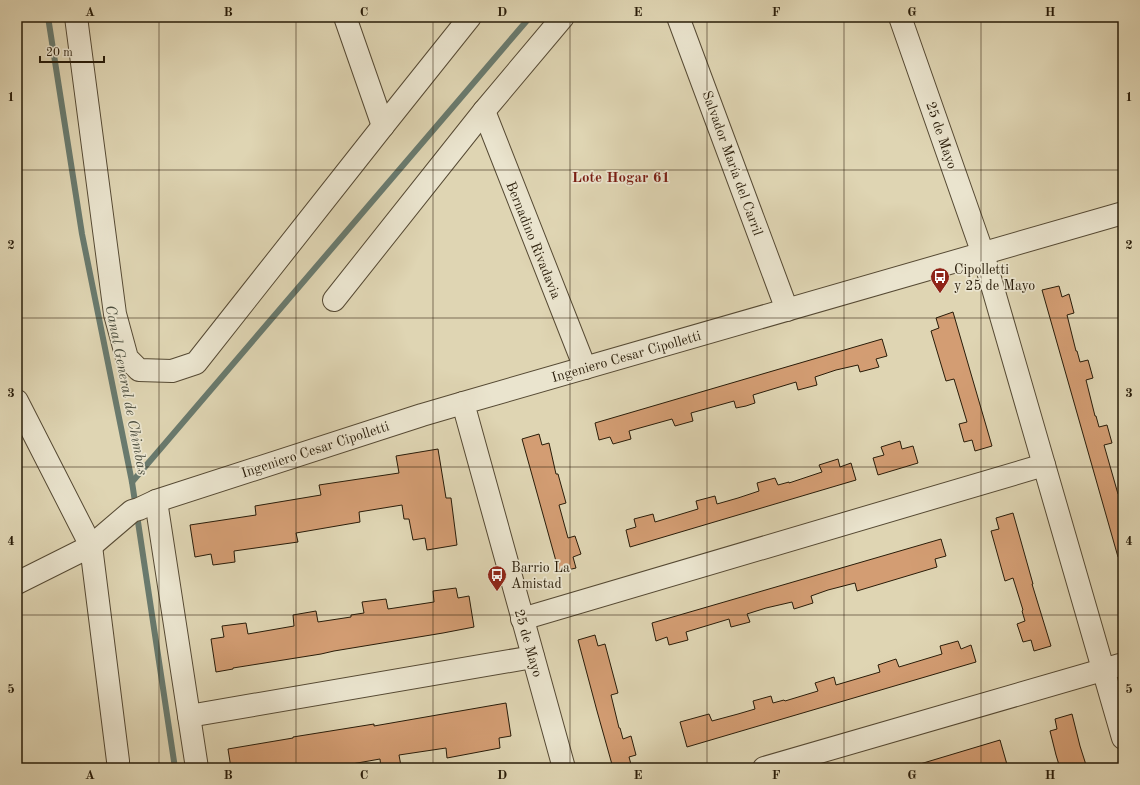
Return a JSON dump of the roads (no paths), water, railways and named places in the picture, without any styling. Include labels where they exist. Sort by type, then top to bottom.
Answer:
[{"type":"street","points":[[76,17],[116,314],[127,358],[139,370],[172,371],[196,363],[470,17]]},
{"type":"street","points":[[345,17],[383,126]]},
{"type":"street","points":[[334,300],[484,111],[563,17]]},
{"type":"street","name":"Salvador María del Carril","points":[[678,17],[787,310]]},
{"type":"street","name":"25 de Mayo","points":[[900,17],[983,254],[1044,466],[1113,667],[1123,738]]},
{"type":"street","name":"Bernadino Rivadavia","points":[[484,111],[585,368]]},
{"type":"street","name":"Ingeniero Cesar Cipolletti","points":[[143,507],[415,417],[1123,213]]},
{"type":"street","points":[[17,401],[91,546],[118,761]]},
{"type":"street","name":"25 de Mayo","points":[[463,403],[564,768]]},
{"type":"street","points":[[522,619],[1044,466]]},
{"type":"street","points":[[17,583],[91,546],[143,507],[189,716],[197,768]]},
{"type":"street","points":[[189,716],[533,657]]},
{"type":"street","points":[[764,768],[1113,667]]},
{"type":"waterway","name":"Canal General de Chimbas","points":[[48,17],[82,234],[132,482],[175,768]]},
{"type":"waterway","points":[[132,482],[530,17]]},
{"type":"place","name":"Cipolletti y 25 de Mayo","points":[[940,294]]},
{"type":"place","name":"Barrio La Amistad","points":[[497,592]]},
{"type":"district","name":"Lote Hogar 61","points":[[621,177]]}]
